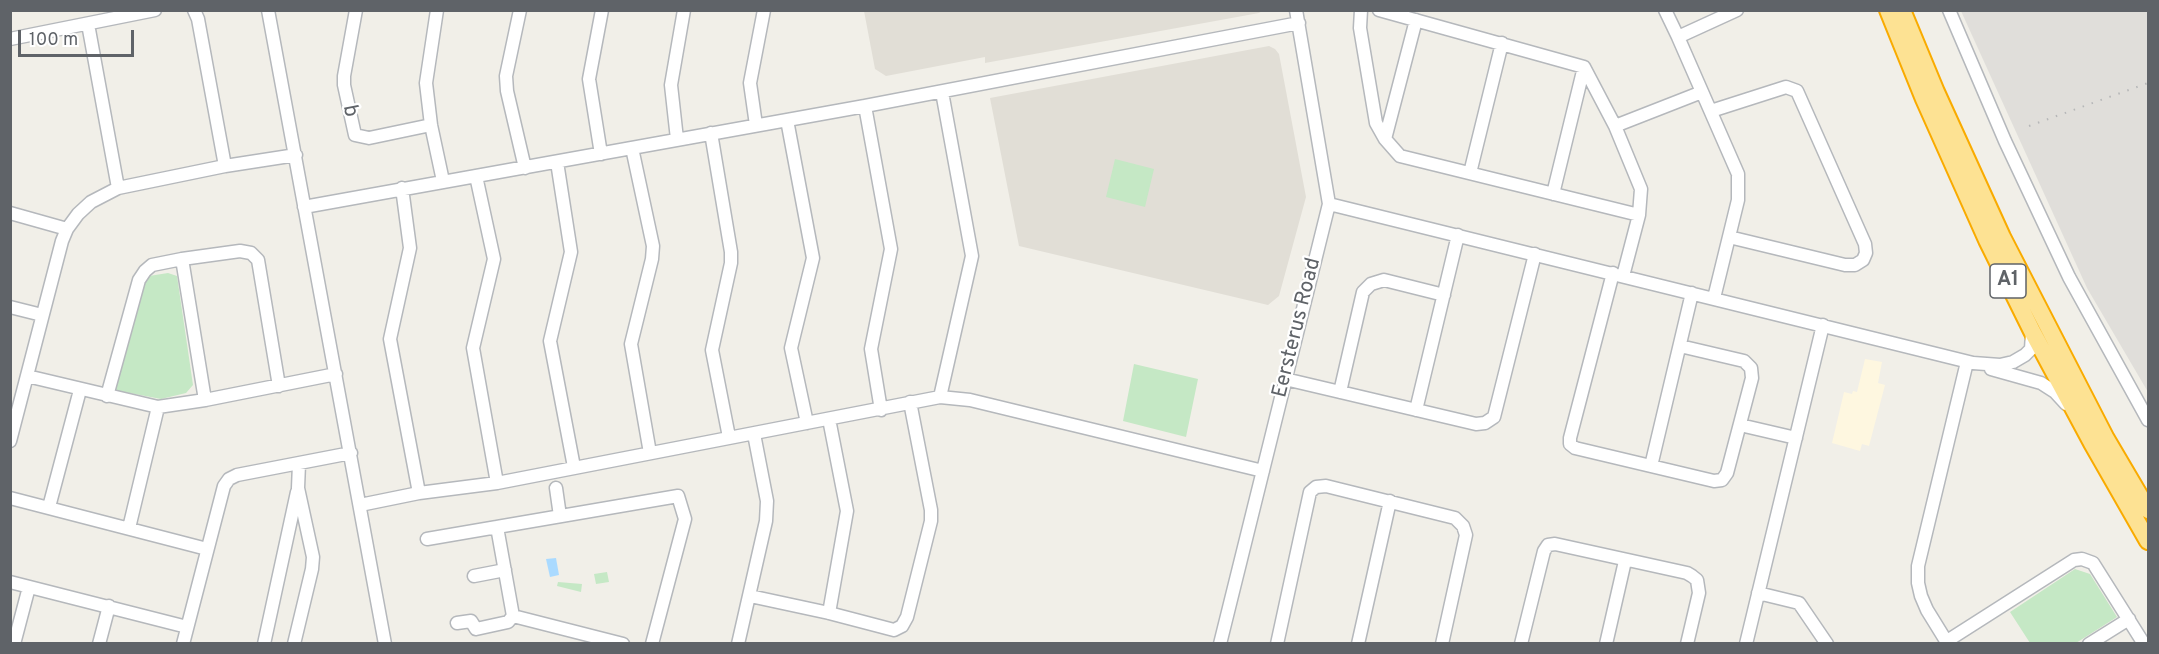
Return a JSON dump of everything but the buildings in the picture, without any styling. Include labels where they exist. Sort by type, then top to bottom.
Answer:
[{"type":"highway","name":"A1","points":[[1888,10],[1939,132],[2032,331],[2075,413],[2148,541]]},
{"type":"highway","name":"A1","points":[[1902,10],[1936,92],[2002,237],[2105,437],[2148,510]]},
{"type":"street","points":[[10,39],[154,10]]},
{"type":"street","points":[[194,10],[198,19],[225,166]]},
{"type":"street","points":[[268,10],[385,644]]},
{"type":"street","name":"b","points":[[356,10],[344,76],[346,97],[355,135],[369,138],[432,125]]},
{"type":"street","points":[[437,10],[426,83],[443,181]]},
{"type":"street","points":[[520,10],[506,76],[507,91],[525,168]]},
{"type":"street","points":[[601,154],[590,78],[602,10]]},
{"type":"street","points":[[677,139],[671,85],[684,10]]},
{"type":"street","points":[[756,125],[750,83],[764,10]]},
{"type":"street","points":[[1361,10],[1360,28],[1376,123],[1385,139],[1400,156],[1639,215]]},
{"type":"street","points":[[1379,10],[1584,67],[1615,126],[1641,189],[1639,215],[1618,274],[1570,444],[1575,448],[1714,481],[1722,480],[1727,473],[1740,425],[1752,378],[1751,368],[1744,361],[1680,346]]},
{"type":"street","points":[[1665,10],[1738,174],[1738,200],[1714,298]]},
{"type":"street","points":[[1678,37],[1737,10]]},
{"type":"street","points":[[1949,10],[2005,141],[2069,277],[2148,420]]},
{"type":"street","points":[[304,207],[942,92],[1298,17]]},
{"type":"street","name":"Eersterus Road","points":[[1220,644],[1329,204],[1298,17]]},
{"type":"street","points":[[1385,139],[1416,20]]},
{"type":"street","points":[[88,24],[118,188]]},
{"type":"street","points":[[1470,173],[1502,43]]},
{"type":"street","points":[[1553,194],[1584,67]]},
{"type":"street","points":[[1711,111],[1786,87],[1797,91],[1865,244],[1866,253],[1863,260],[1855,265],[1845,265],[1730,237]]},
{"type":"street","points":[[940,397],[972,256],[942,92]]},
{"type":"street","points":[[1615,126],[1702,92]]},
{"type":"street","points":[[865,106],[891,249],[871,350],[881,410]]},
{"type":"street","points":[[788,120],[813,258],[791,348],[807,423]]},
{"type":"street","points":[[711,133],[731,252],[712,350],[729,437]]},
{"type":"street","points":[[632,148],[653,246],[652,259],[631,344],[651,453]]},
{"type":"street","points":[[10,441],[13,422],[62,241],[67,229],[78,214],[91,202],[118,188],[225,166],[296,155]]},
{"type":"street","points":[[557,162],[571,252],[550,341],[574,467]]},
{"type":"street","points":[[476,176],[494,259],[473,345],[497,483]]},
{"type":"street","points":[[402,188],[410,248],[390,339],[419,493]]},
{"type":"street","points":[[1329,204],[1970,362],[2041,383],[2055,392],[2075,413]]},
{"type":"street","points":[[10,213],[67,229]]},
{"type":"street","points":[[1416,410],[1458,235]]},
{"type":"street","points":[[107,396],[139,280],[145,271],[152,265],[240,251],[251,253],[258,260],[279,386]]},
{"type":"street","points":[[1285,379],[1476,424],[1485,423],[1494,417],[1535,254]]},
{"type":"street","points":[[182,259],[205,400]]},
{"type":"street","points":[[1340,392],[1363,292],[1371,284],[1384,280],[1444,295]]},
{"type":"street","points":[[1651,466],[1692,293]]},
{"type":"street","points":[[10,307],[42,315]]},
{"type":"street","points":[[1746,644],[1823,324]]},
{"type":"street","points":[[1970,362],[2008,364],[2031,349],[2032,331]]},
{"type":"street","points":[[1970,362],[1918,566],[1918,583],[1927,610],[1948,642],[2074,560],[2082,559],[2093,563],[2144,644]]},
{"type":"street","points":[[27,376],[158,407],[336,374]]},
{"type":"street","points":[[49,507],[80,390]]},
{"type":"street","points":[[360,505],[419,493],[497,483],[940,397],[970,400],[1263,471]]},
{"type":"street","points":[[750,596],[894,630],[902,626],[907,617],[930,531],[932,510],[910,402]]},
{"type":"street","points":[[129,528],[158,407]]},
{"type":"street","points":[[829,418],[848,512],[829,613]]},
{"type":"street","points":[[1740,425],[1796,438]]},
{"type":"street","points":[[738,644],[767,511],[754,434]]},
{"type":"street","points":[[183,644],[224,486],[229,479],[237,474],[351,453]]},
{"type":"street","points":[[264,644],[298,488],[299,464]]},
{"type":"street","points":[[1277,644],[1310,492],[1316,487],[1326,486],[1455,518],[1463,525],[1466,535],[1442,644]]},
{"type":"street","points":[[294,644],[313,557],[298,488]]},
{"type":"street","points":[[556,488],[560,516]]},
{"type":"street","points":[[427,539],[678,496],[686,518],[652,644]]},
{"type":"street","points":[[10,498],[207,549]]},
{"type":"street","points":[[1358,644],[1390,501]]},
{"type":"street","points":[[457,622],[471,621],[476,629],[509,622],[513,616],[497,527]]},
{"type":"street","points":[[1521,644],[1544,551],[1548,545],[1555,544],[1687,573],[1697,580],[1699,593],[1687,644]]},
{"type":"street","points":[[1606,644],[1625,561]]},
{"type":"street","points":[[474,576],[505,570]]},
{"type":"street","points":[[10,582],[188,627]]},
{"type":"street","points":[[14,644],[29,587]]},
{"type":"street","points":[[1758,593],[1799,603],[1827,644]]},
{"type":"street","points":[[99,644],[109,606]]},
{"type":"street","points":[[513,616],[586,639],[623,644]]},
{"type":"street","points":[[2089,644],[2129,619]]},
{"type":"shaded area","points":[[864,10],[1262,11],[985,63],[985,57],[886,76],[875,69]]},
{"type":"shaded area","points":[[1961,11],[2148,11],[2148,392],[2087,288]]},
{"type":"shaded area","points":[[1269,46],[1279,54],[1306,197],[1279,296],[1268,305],[1019,246],[990,98]]},
{"type":"shaded area","points":[[1865,359],[1882,362],[1878,383],[1885,385],[1869,446],[1862,444],[1860,451],[1832,443],[1844,392],[1852,394],[1853,391],[1857,392]]},
{"type":"green space","points":[[1115,159],[1154,169],[1145,207],[1106,197]]},
{"type":"green space","points":[[168,273],[177,276],[193,385],[186,393],[161,399],[114,390],[144,283],[149,276]]},
{"type":"green space","points":[[1134,364],[1198,379],[1186,437],[1123,421]]},
{"type":"green space","points":[[2075,569],[2090,574],[2117,617],[2076,643],[2030,643],[2010,612]]},
{"type":"green space","points":[[607,572],[609,582],[596,584],[594,574]]},
{"type":"green space","points":[[558,582],[582,584],[581,592],[557,586]]},
{"type":"water","points":[[556,558],[559,575],[550,577],[546,559]]},
{"type":"railway","points":[[2029,126],[2148,83]]}]
